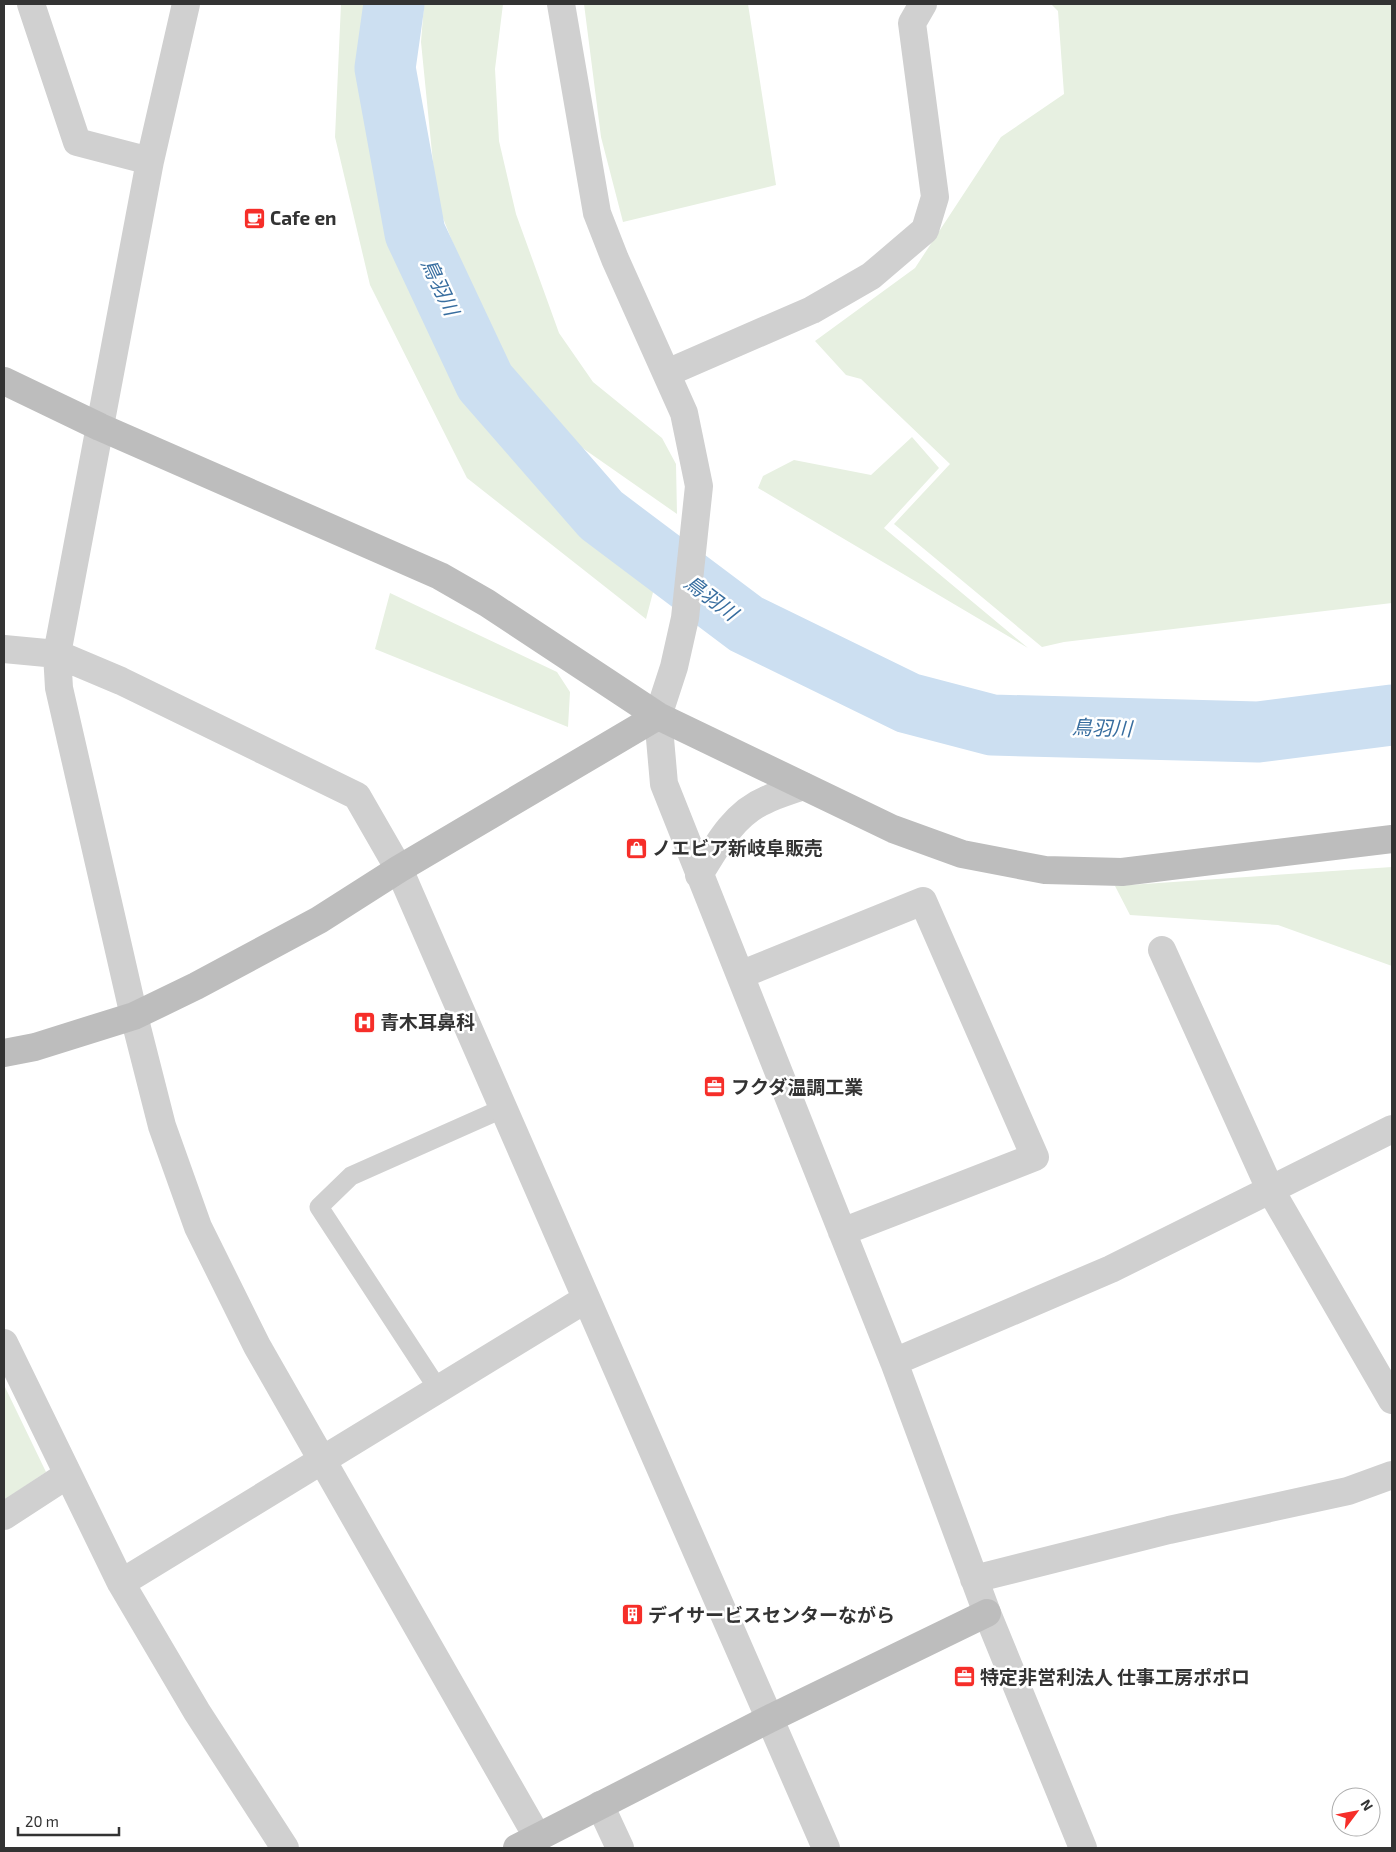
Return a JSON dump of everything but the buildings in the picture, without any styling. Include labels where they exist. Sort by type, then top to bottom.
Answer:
[{"type":"street","points":[[31,4],[77,142],[150,161]]},
{"type":"street","points":[[186,4],[150,161],[57,654],[59,688],[134,1016],[162,1126],[198,1227],[257,1346],[322,1460],[528,1843],[771,1718],[987,1613]]},
{"type":"street","points":[[561,4],[597,213],[614,259],[684,413],[700,486],[685,618],[674,667],[658,716],[664,784],[894,1362],[987,1613],[1083,1848]]},
{"type":"street","points":[[667,373],[812,310],[871,276],[925,230],[936,197],[912,23],[923,4]]},
{"type":"street","points":[[4,381],[100,427],[440,576],[487,603],[658,716],[893,829],[962,854],[1045,870],[1122,872],[1392,839]]},
{"type":"street","points":[[4,649],[57,654],[121,681],[357,796],[399,869],[771,1718],[826,1848]]},
{"type":"street","points":[[4,1053],[35,1047],[134,1016],[196,986],[319,920],[399,869],[658,716]]},
{"type":"street","points":[[699,875],[721,838],[744,812],[764,800],[803,786]]},
{"type":"street","points":[[740,975],[923,901],[1035,1157],[842,1232]]},
{"type":"street","points":[[1162,950],[1270,1189],[1392,1400]]},
{"type":"street","points":[[894,1362],[1110,1269],[1392,1129]]},
{"type":"street","points":[[120,1583],[586,1299]]},
{"type":"street","points":[[4,1343],[120,1583],[198,1712],[285,1848]]},
{"type":"street","points":[[4,1516],[67,1475]]},
{"type":"street","points":[[974,1579],[1169,1530],[1348,1491],[1392,1475]]},
{"type":"street","points":[[600,1805],[620,1848]]},
{"type":"lane","points":[[438,1389],[319,1207],[350,1176],[504,1108]]},
{"type":"green space","points":[[341,4],[365,4],[383,198],[450,377],[656,581],[646,619],[467,478],[370,285],[335,137]]},
{"type":"green space","points":[[424,4],[503,4],[495,69],[499,141],[516,214],[559,333],[593,382],[662,438],[676,464],[677,514],[561,433],[495,349],[437,203],[421,42]]},
{"type":"green space","points":[[584,4],[748,4],[776,185],[623,222],[601,137]]},
{"type":"green space","points":[[1051,4],[1392,4],[1392,603],[1064,642],[1042,647],[894,524],[950,464],[861,379],[846,375],[815,341],[915,268],[1001,137],[1064,94],[1058,11]]},
{"type":"green space","points":[[912,437],[939,468],[884,528],[1028,648],[758,488],[763,476],[794,460],[871,475]]},
{"type":"green space","points":[[390,593],[557,672],[570,692],[568,727],[375,649]]},
{"type":"green space","points":[[1392,867],[1392,966],[1278,925],[1130,915],[1115,886]]},
{"type":"green space","points":[[4,1385],[46,1472],[4,1500]]},
{"type":"waterway","name":"鳥羽川","points":[[394,4],[385,68],[415,233],[485,382],[601,515],[746,624],[908,703],[992,725],[1258,732],[1392,715]]},
{"type":"place","name":"Cafe en","points":[[254,218]]},
{"type":"place","name":"ノエビア新岐阜販売","points":[[636,848]]},
{"type":"place","name":"青木耳鼻科","points":[[364,1022]]},
{"type":"place","name":"フクダ温調工業","points":[[715,1087]]},
{"type":"place","name":"デイサービスセンターながら","points":[[632,1615]]},
{"type":"place","name":"特定非営利法人 仕事工房ポポロ","points":[[964,1677]]}]
